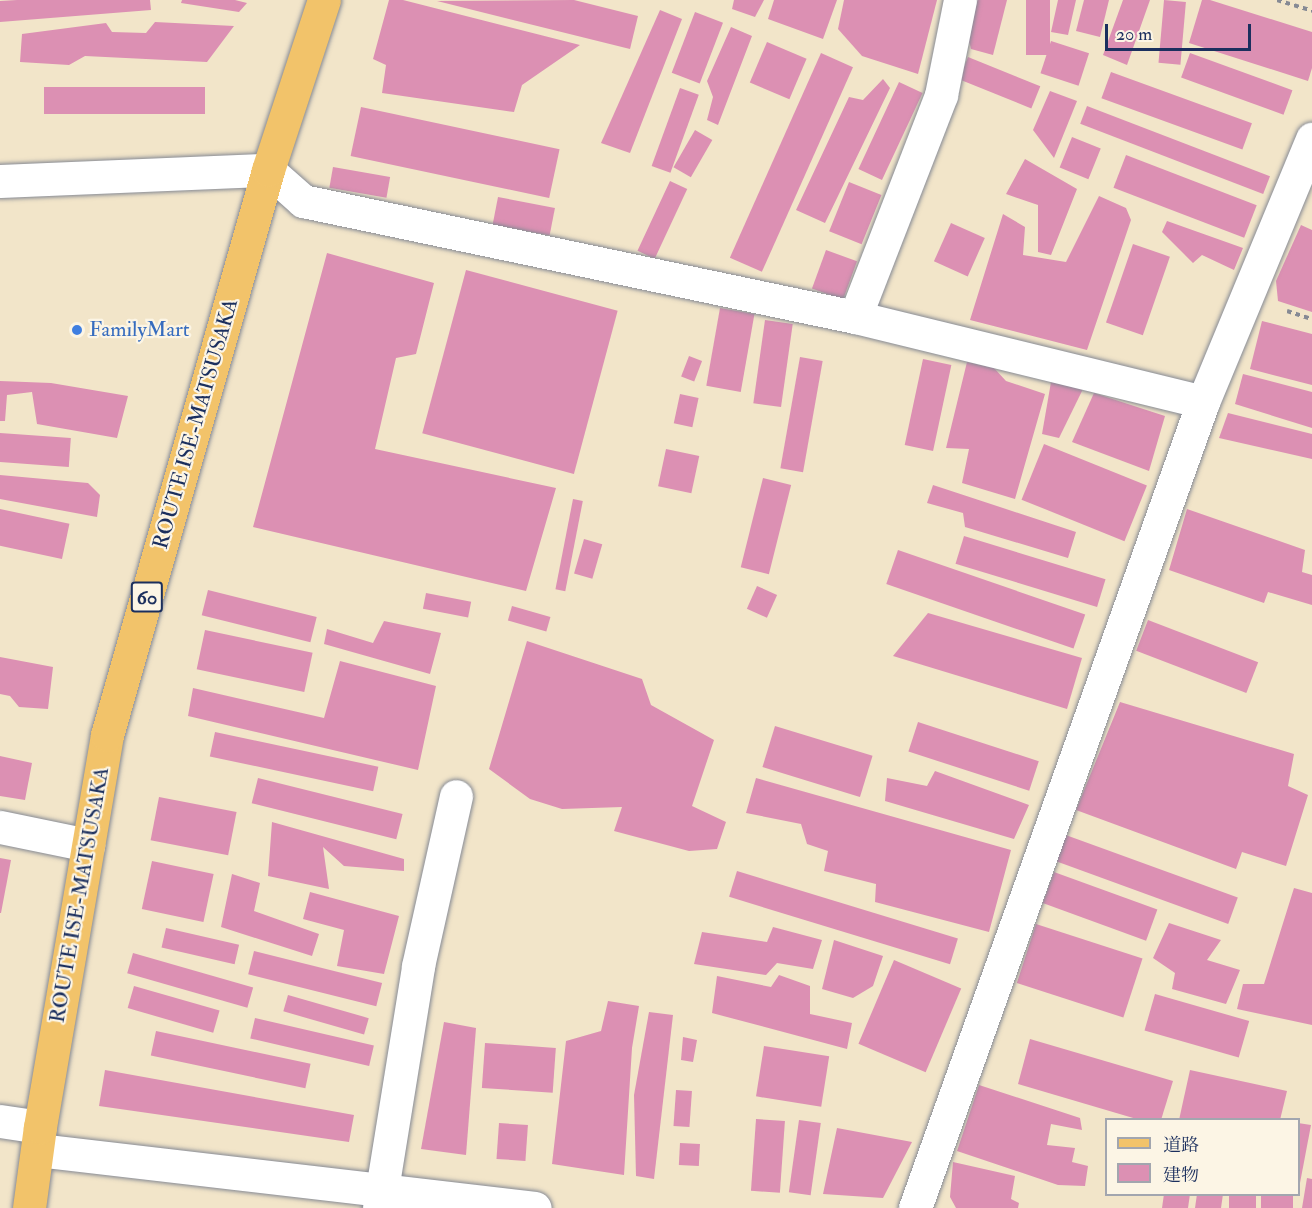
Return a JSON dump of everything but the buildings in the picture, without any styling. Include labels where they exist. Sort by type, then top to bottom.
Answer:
[{"type":"main road","name":"ROUTE ISE-MATSUSAKA","points":[[29,1208],[107,735],[268,170],[324,0]]},
{"type":"street","points":[[855,317],[941,95],[960,0]]},
{"type":"street","points":[[915,1208],[1203,402],[1312,139]]},
{"type":"street","points":[[0,181],[268,170],[303,201],[855,317],[1203,402]]},
{"type":"street","points":[[380,1200],[418,966],[456,796]]},
{"type":"street","points":[[0,827],[88,844]]},
{"type":"street","points":[[0,1121],[39,1139],[380,1200],[535,1208]]},
{"type":"path","points":[[1277,0],[1312,11]]},
{"type":"place","name":"FamilyMart","points":[[77,330]]}]
